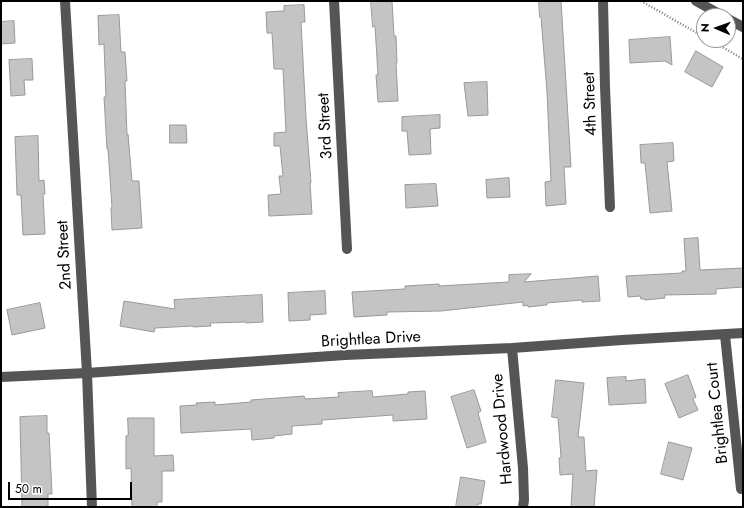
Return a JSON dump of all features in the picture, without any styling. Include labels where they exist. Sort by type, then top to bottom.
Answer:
[{"type":"street","name":"2nd Street","points":[[65,1],[87,373],[92,507]]},
{"type":"street","name":"3rd Street","points":[[334,1],[347,248]]},
{"type":"street","name":"4th Street","points":[[603,1],[610,207]]},
{"type":"street","points":[[696,1],[709,8]]},
{"type":"street","name":"Brightlea Drive","points":[[1,378],[345,355],[512,348],[743,333]]},
{"type":"street","name":"Brightlea Court","points":[[725,335],[741,489]]},
{"type":"street","name":"Hardwood Drive","points":[[512,348],[523,468],[523,507]]},
{"type":"path","points":[[641,1],[696,32]]},
{"type":"path","points":[[724,48],[743,59]]},
{"type":"building","points":[[371,1],[392,1],[394,36],[396,36],[398,101],[378,102],[375,26],[373,27]]},
{"type":"building","points":[[539,1],[561,1],[571,167],[564,167],[566,204],[546,206],[545,182],[551,181],[547,92]]},
{"type":"building","points":[[304,5],[305,22],[301,22],[312,214],[269,216],[268,195],[281,194],[279,176],[283,176],[280,146],[274,146],[274,133],[286,132],[283,69],[274,69],[272,33],[267,33],[266,12],[284,11],[284,6]]},
{"type":"building","points":[[119,15],[121,52],[125,52],[127,81],[125,81],[127,135],[128,134],[132,181],[139,181],[142,228],[112,230],[112,207],[104,97],[106,97],[104,44],[99,45],[98,16]]},
{"type":"building","points":[[14,21],[15,43],[1,44],[1,22]]},
{"type":"building","points":[[670,37],[672,65],[665,61],[630,63],[629,40]]},
{"type":"building","points":[[696,51],[723,67],[712,87],[685,72]]},
{"type":"building","points":[[32,59],[33,80],[24,80],[25,95],[11,96],[9,60]]},
{"type":"building","points":[[487,82],[488,115],[468,116],[464,83]]},
{"type":"building","points":[[440,115],[440,128],[430,129],[431,154],[409,155],[407,131],[402,131],[402,117]]},
{"type":"building","points":[[170,125],[186,125],[187,143],[170,143]]},
{"type":"building","points":[[38,136],[39,181],[44,180],[45,194],[43,194],[45,234],[23,235],[21,195],[17,195],[15,137]]},
{"type":"building","points":[[673,143],[674,161],[667,162],[672,211],[650,213],[645,163],[641,163],[640,145]]},
{"type":"building","points":[[509,178],[510,197],[487,198],[486,180]]},
{"type":"building","points":[[436,184],[438,206],[406,208],[405,185]]},
{"type":"building","points":[[698,238],[700,270],[743,268],[743,287],[716,289],[716,294],[664,295],[665,298],[645,300],[641,299],[640,296],[628,297],[626,276],[682,273],[682,271],[686,271],[684,239]]},
{"type":"building","points":[[531,274],[524,282],[598,276],[600,301],[582,302],[582,300],[547,303],[547,305],[528,307],[528,305],[523,306],[523,302],[441,311],[387,312],[387,315],[354,317],[352,292],[405,289],[405,286],[439,284],[439,286],[509,282],[509,275]]},
{"type":"building","points":[[325,291],[326,314],[310,315],[310,320],[289,321],[288,293]]},
{"type":"building","points":[[262,295],[263,322],[210,323],[211,326],[155,328],[154,332],[120,326],[124,301],[175,309],[174,300]]},
{"type":"building","points":[[40,303],[45,328],[12,335],[7,310]]},
{"type":"building","points":[[688,375],[696,397],[693,399],[698,410],[679,418],[665,384]]},
{"type":"building","points":[[626,377],[626,381],[645,379],[646,403],[609,405],[607,378]]},
{"type":"building","points":[[556,380],[584,383],[578,437],[584,437],[586,471],[597,470],[594,507],[571,507],[573,474],[560,475],[559,458],[561,457],[558,418],[552,417]]},
{"type":"building","points":[[474,390],[481,411],[478,413],[486,442],[467,448],[451,397]]},
{"type":"building","points":[[372,391],[373,397],[425,391],[427,419],[393,421],[393,415],[322,420],[322,424],[292,426],[292,434],[274,436],[274,438],[252,440],[251,429],[181,433],[180,406],[215,402],[215,405],[251,402],[251,400],[304,396],[305,399],[339,397],[338,393]]},
{"type":"building","points":[[47,416],[52,494],[48,494],[48,507],[22,507],[20,417]]},
{"type":"building","points":[[128,418],[154,418],[154,456],[173,455],[174,471],[162,471],[162,502],[157,502],[157,507],[132,507],[131,468],[126,469],[126,436],[128,435]]},
{"type":"building","points":[[669,442],[692,448],[683,480],[661,474]]},
{"type":"building","points":[[461,477],[485,481],[481,504],[478,504],[477,507],[456,507]]}]
